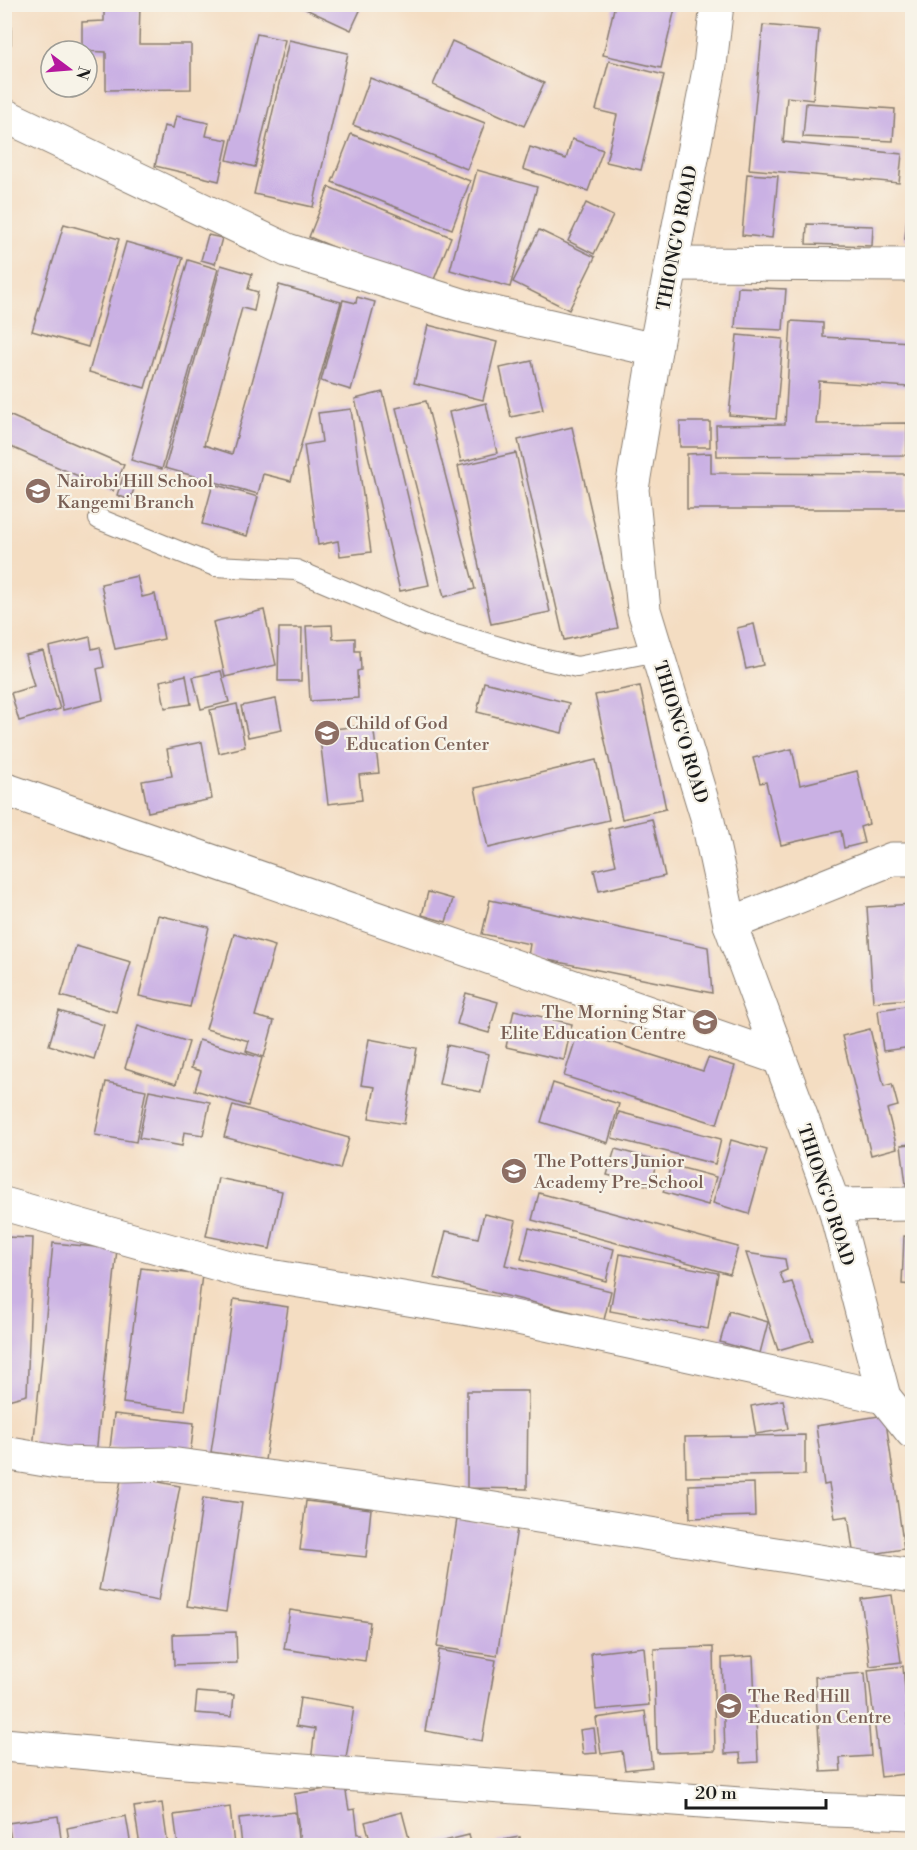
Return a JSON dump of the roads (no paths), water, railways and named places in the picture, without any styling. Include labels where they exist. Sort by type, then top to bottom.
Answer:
[{"type":"street","name":"THIONG'O ROAD","points":[[717,4],[710,65],[655,350],[632,489],[644,610],[707,817],[730,924],[834,1206],[884,1397],[912,1431]]},
{"type":"street","points":[[4,115],[287,250],[468,307],[655,350]]},
{"type":"street","points":[[672,264],[912,265]]},
{"type":"street","points":[[4,789],[779,1058]]},
{"type":"street","points":[[730,924],[892,859],[912,859]]},
{"type":"street","points":[[4,1204],[246,1272],[499,1314],[884,1397]]},
{"type":"street","points":[[834,1206],[912,1204]]},
{"type":"street","points":[[4,1453],[63,1463],[124,1466],[170,1464],[438,1500],[912,1576]]},
{"type":"street","points":[[4,1744],[185,1762],[807,1809],[912,1813]]},
{"type":"lane","points":[[99,519],[215,566],[296,570],[428,626],[533,657],[578,667],[657,651]]},
{"type":"place","name":"Nairobi Hill School Kangemi Branch","points":[[38,491]]},
{"type":"place","name":"Child of God Education Center","points":[[327,733]]},
{"type":"place","name":"The Morning Star Elite Education Centre","points":[[705,1022]]},
{"type":"place","name":"The Potters Junior Academy Pre-School","points":[[514,1171]]},
{"type":"place","name":"The Red Hill Education Centre","points":[[729,1706]]}]
